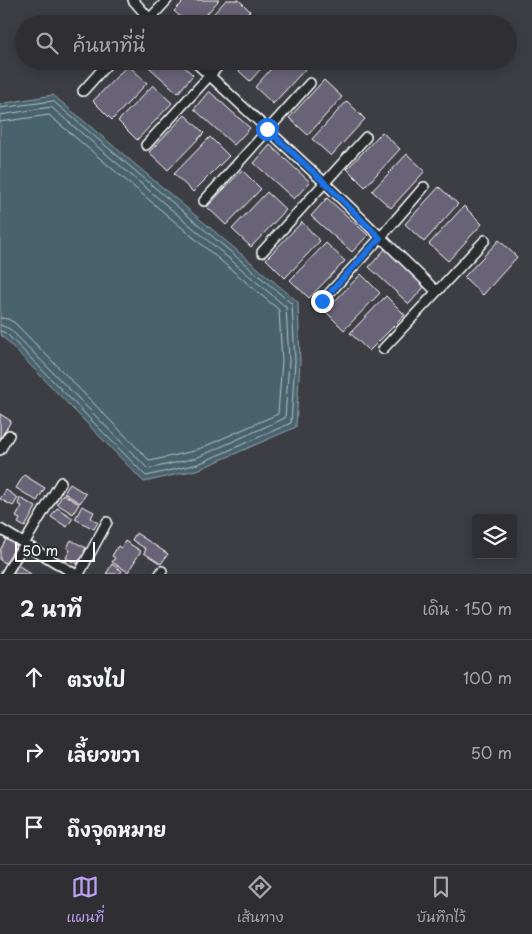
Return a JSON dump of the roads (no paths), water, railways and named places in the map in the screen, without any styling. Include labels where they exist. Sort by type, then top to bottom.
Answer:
[{"type":"street","points":[[155,15],[167,0]]},
{"type":"street","points":[[131,1],[144,15]]},
{"type":"street","points":[[83,91],[102,70]]},
{"type":"street","points":[[203,70],[325,183],[436,291]]},
{"type":"street","points":[[146,145],[215,70]]},
{"type":"street","points":[[204,201],[310,83]]},
{"type":"street","points":[[262,252],[366,137]]},
{"type":"street","points":[[322,301],[424,187]]},
{"type":"street","points":[[383,349],[485,240]]},
{"type":"street","points":[[0,450],[9,435]]},
{"type":"street","points":[[6,574],[61,482]]},
{"type":"street","points":[[0,529],[77,574],[107,522]]},
{"type":"water","points":[[53,95],[298,302],[300,361],[296,427],[200,469],[144,482],[0,334],[0,104]]}]
